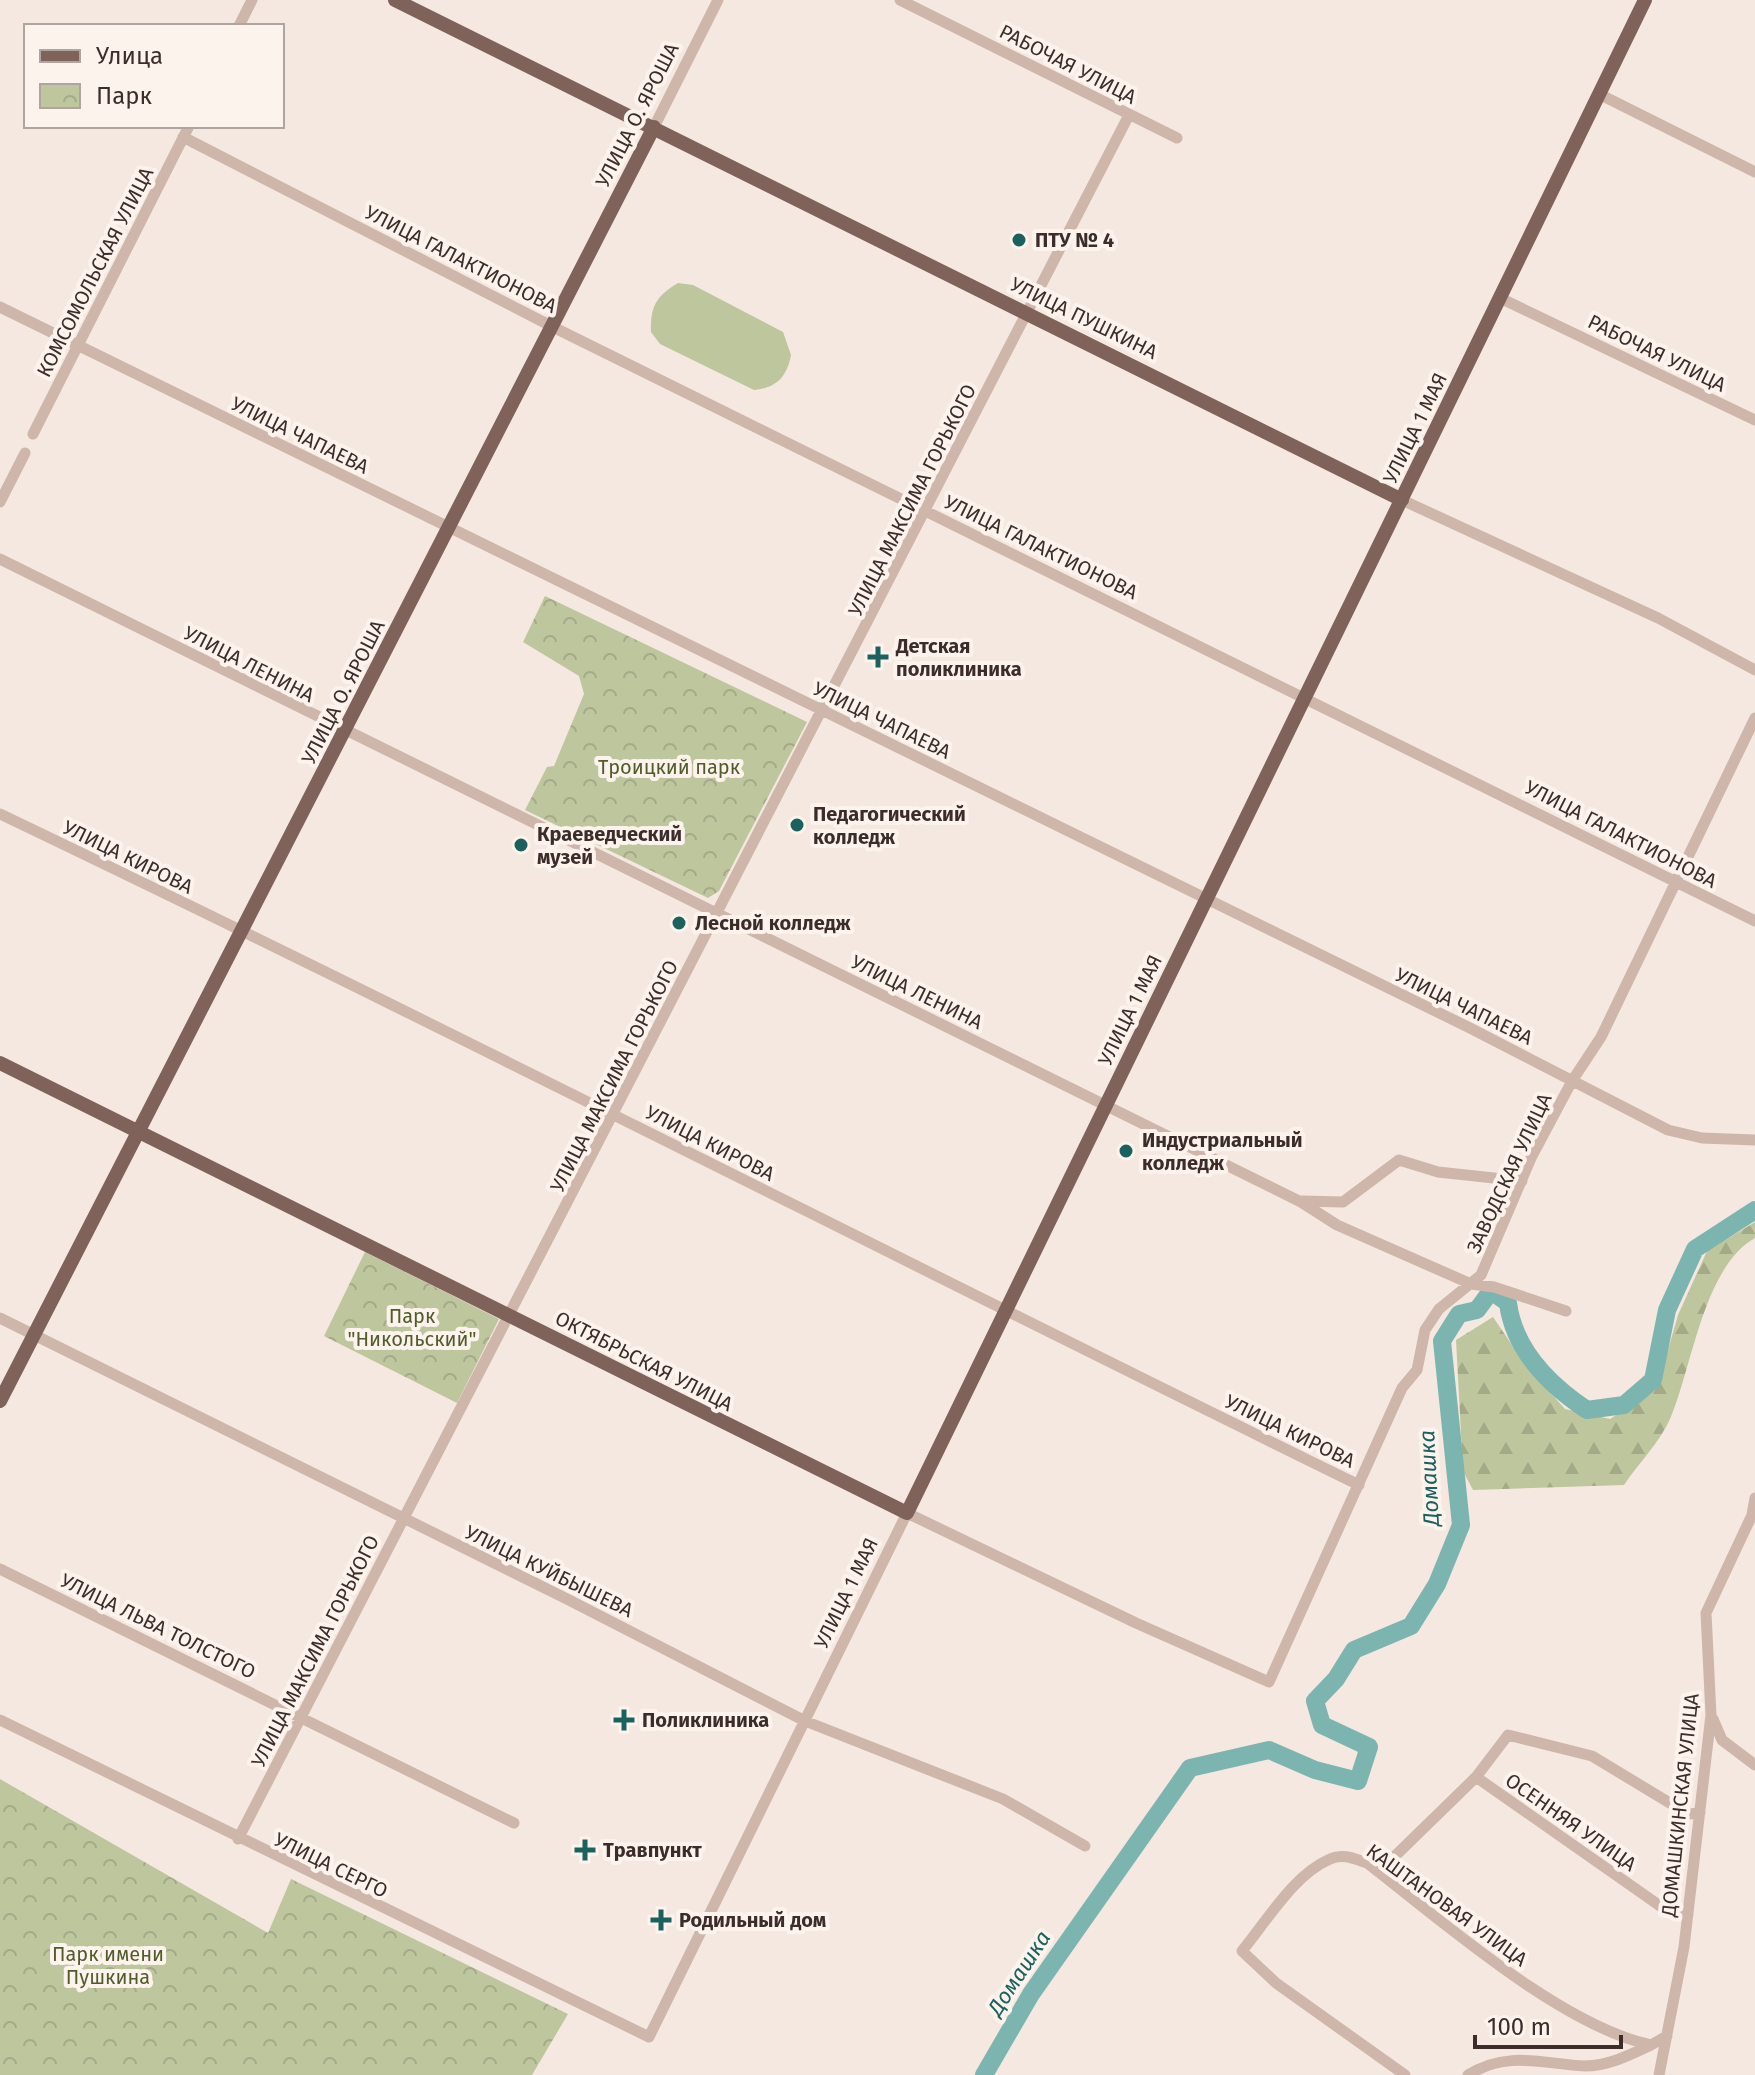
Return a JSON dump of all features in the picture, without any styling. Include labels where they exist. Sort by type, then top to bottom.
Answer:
[{"type":"main road","name":"УЛИЦА ПУШКИНА","points":[[395,0],[1402,500]]},
{"type":"main road","name":"УЛИЦА 1 МАЯ","points":[[907,1513],[1645,0]]},
{"type":"main road","name":"УЛИЦА О. ЯРОША","points":[[0,1401],[654,127]]},
{"type":"main road","name":"ОКТЯБРЬСКАЯ УЛИЦА","points":[[0,1063],[907,1513]]},
{"type":"street","points":[[240,24],[252,0]]},
{"type":"street","name":"УЛИЦА О. ЯРОША","points":[[654,127],[718,0]]},
{"type":"street","name":"РАБОЧАЯ УЛИЦА","points":[[900,0],[1177,138]]},
{"type":"street","points":[[1599,94],[1755,172]]},
{"type":"street","name":"УЛИЦА МАКСИМА ГОРЬКОГО","points":[[238,1839],[824,711],[1129,115]]},
{"type":"street","name":"УЛИЦА ГАЛАКТИОНОВА","points":[[186,132],[553,327],[1307,698],[1454,776],[1479,783],[1755,921]]},
{"type":"street","name":"КОМСОМОЛЬСКАЯ УЛИЦА","points":[[33,434],[186,132]]},
{"type":"street","name":"РАБОЧАЯ УЛИЦА","points":[[1500,298],[1755,420]]},
{"type":"street","name":"УЛИЦА ЧАПАЕВА","points":[[0,307],[1668,1130],[1702,1138],[1755,1140]]},
{"type":"street","points":[[0,502],[25,453]]},
{"type":"street","name":"УЛИЦА ПУШКИНА","points":[[1402,500],[1658,618],[1755,670]]},
{"type":"street","name":"УЛИЦА ЛЕНИНА","points":[[0,559],[345,732],[1106,1104],[1301,1202],[1337,1225],[1471,1284],[1494,1287],[1566,1311]]},
{"type":"street","name":"ЗАВОДСКАЯ УЛИЦА","points":[[1273,1677],[1402,1388],[1417,1370],[1425,1330],[1439,1309],[1481,1275],[1522,1181],[1572,1081],[1601,1037],[1755,718]]},
{"type":"street","name":"УЛИЦА КИРОВА","points":[[0,814],[615,1115],[1005,1313],[1359,1485]]},
{"type":"street","points":[[1301,1202],[1343,1202],[1399,1160],[1438,1172],[1522,1181]]},
{"type":"street","name":"УЛИЦА КУЙБЫШЕВА","points":[[0,1318],[567,1599],[805,1721],[1003,1799],[1085,1846]]},
{"type":"street","name":"ДОМАШКИНСКАЯ УЛИЦА","points":[[1659,2075],[1688,1915],[1711,1715],[1706,1613],[1754,1515],[1755,1498]]},
{"type":"street","name":"ОКТЯБРЬСКАЯ УЛИЦА","points":[[907,1513],[1136,1623],[1269,1682],[1273,1677]]},
{"type":"street","name":"УЛИЦА 1 МАЯ","points":[[649,2037],[907,1513]]},
{"type":"street","name":"УЛИЦА ЛЬВА ТОЛСТОГО","points":[[0,1569],[514,1823]]},
{"type":"street","points":[[1711,1715],[1722,1740],[1755,1765]]},
{"type":"street","name":"УЛИЦА СЕРГО","points":[[0,1720],[238,1839],[649,2037]]},
{"type":"street","points":[[1367,1863],[1393,1858],[1476,1777],[1508,1735],[1592,1756],[1688,1814],[1700,1813]]},
{"type":"street","name":"ОСЕННЯЯ УЛИЦА","points":[[1476,1777],[1663,1908],[1688,1915]]},
{"type":"street","name":"КАШТАНОВАЯ УЛИЦА","points":[[1405,2075],[1276,1983],[1242,1951],[1295,1886],[1330,1859],[1348,1856],[1367,1863],[1526,1984],[1629,2041],[1651,2045]]},
{"type":"street","points":[[1468,2075],[1480,2067],[1508,2061],[1547,2059],[1586,2066],[1617,2061],[1667,2036]]},
{"type":"green space","points":[[678,283],[693,285],[783,332],[791,355],[787,369],[779,380],[768,387],[754,390],[660,344],[651,332],[653,309],[664,293]]},
{"type":"green space","name":"Троицкий парк","points":[[545,596],[807,722],[719,891],[708,898],[525,810],[547,767],[554,766],[584,694],[579,676],[523,642]]},
{"type":"green space","points":[[1755,1222],[1755,1238],[1737,1252],[1711,1295],[1666,1428],[1624,1485],[1473,1490],[1463,1471],[1456,1340],[1493,1317],[1525,1364],[1565,1409],[1610,1419],[1657,1388],[1678,1315],[1707,1251]]},
{"type":"green space","name":"Парк \"Никольский\"","points":[[365,1252],[499,1319],[457,1403],[324,1336]]},
{"type":"green space","name":"Парк имени Пушкина","points":[[0,1779],[268,1933],[291,1879],[568,2014],[532,2075],[0,2075]]},
{"type":"waterway","name":"Домашка","points":[[984,2075],[1031,1994],[1190,1768],[1269,1750],[1315,1770],[1358,1781],[1369,1747],[1322,1725],[1315,1701],[1336,1679],[1354,1650],[1411,1626],[1437,1584],[1461,1525],[1442,1341],[1459,1314],[1477,1310],[1491,1291],[1508,1303],[1517,1336],[1525,1351],[1559,1389],[1587,1410],[1624,1405],[1653,1380],[1667,1310],[1695,1249],[1755,1210]]},
{"type":"place","name":"ПТУ № 4","points":[[1019,240]]},
{"type":"place","name":"Детская поликлиника","points":[[878,657]]},
{"type":"place","name":"Педагогический колледж","points":[[797,825]]},
{"type":"place","name":"Краеведческий музей","points":[[521,845]]},
{"type":"place","name":"Лесной колледж","points":[[679,923]]},
{"type":"place","name":"Индустриальный колледж","points":[[1126,1151]]},
{"type":"place","name":"Поликлиника","points":[[624,1720]]},
{"type":"place","name":"Травпункт","points":[[585,1850]]},
{"type":"place","name":"Родильный дом","points":[[661,1920]]}]
